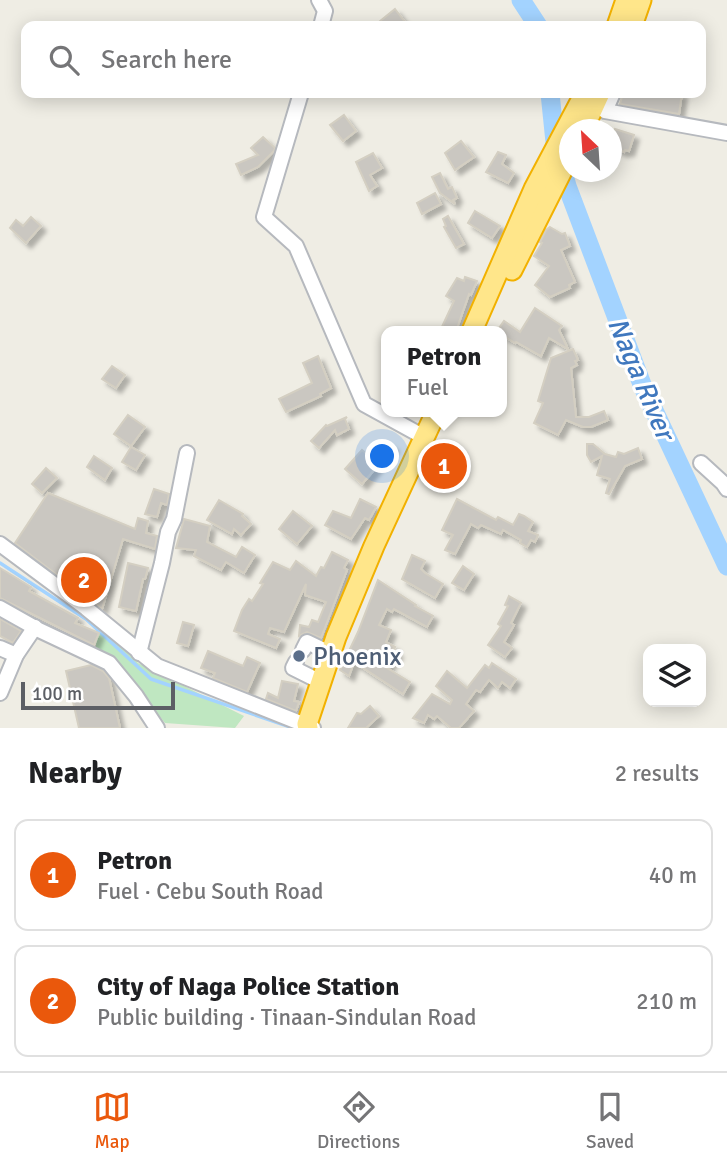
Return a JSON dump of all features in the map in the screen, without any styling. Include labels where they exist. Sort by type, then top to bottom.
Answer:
[{"type":"highway","points":[[619,21],[626,0]]},
{"type":"highway","points":[[634,21],[641,0]]},
{"type":"highway","points":[[581,119],[584,98]]},
{"type":"highway","points":[[583,119],[597,98]]},
{"type":"highway","points":[[474,326],[559,161]]},
{"type":"highway","points":[[481,326],[541,193],[559,169]]},
{"type":"highway","points":[[307,727],[330,653],[374,546],[434,417]]},
{"type":"street","points":[[642,21],[648,0]]},
{"type":"street","points":[[300,98],[264,217],[296,246],[364,404],[381,413]]},
{"type":"street","points":[[610,98],[604,111],[727,133]]},
{"type":"street","points":[[388,417],[424,437]]},
{"type":"street","points":[[139,653],[168,532],[178,504],[187,453]]},
{"type":"street","points":[[701,463],[727,489]]},
{"type":"street","points":[[0,544],[86,608],[157,666],[307,727]]},
{"type":"street","points":[[0,608],[109,663],[136,696],[157,728]]},
{"type":"street","points":[[0,693],[16,655],[35,627]]},
{"type":"street","points":[[321,682],[293,668],[307,642],[330,653]]},
{"type":"street","points":[[0,649],[16,655]]},
{"type":"green space","points":[[99,625],[138,663],[244,716],[235,728],[165,723],[125,673],[95,652]]},
{"type":"building","points":[[395,9],[404,21],[380,21]]},
{"type":"building","points":[[622,98],[681,98],[679,114],[620,104]]},
{"type":"building","points":[[344,115],[356,131],[343,141],[330,125]]},
{"type":"building","points":[[622,131],[634,135],[629,151],[624,152]]},
{"type":"building","points":[[263,137],[275,148],[274,151],[258,167],[241,175],[236,164],[258,155],[251,148]]},
{"type":"building","points":[[461,141],[474,157],[455,170],[445,153]]},
{"type":"building","points":[[498,152],[506,155],[502,164],[514,173],[508,183],[486,172]]},
{"type":"building","points":[[373,153],[382,168],[370,175],[377,186],[369,191],[356,162]]},
{"type":"building","points":[[440,173],[448,189],[452,187],[457,198],[453,200],[455,204],[440,193],[432,177]]},
{"type":"building","points":[[435,193],[441,204],[422,214],[417,203]]},
{"type":"building","points":[[475,211],[500,226],[492,238],[468,223]]},
{"type":"building","points":[[448,216],[464,244],[456,248],[444,227],[446,226],[443,219]]},
{"type":"building","points":[[31,217],[41,226],[26,243],[10,228],[16,220],[23,226]]},
{"type":"building","points":[[550,227],[565,233],[570,246],[561,250],[575,282],[569,285],[570,288],[550,297],[535,285],[549,266],[534,256]]},
{"type":"building","points":[[465,277],[477,281],[471,295],[469,294],[458,326],[442,326],[454,301],[446,296],[457,278],[464,281]]},
{"type":"building","points":[[535,308],[562,326],[559,330],[568,349],[549,338],[541,356],[507,338],[507,326],[500,326],[504,321],[520,332]]},
{"type":"building","points":[[573,349],[578,360],[575,361],[577,365],[571,368],[576,417],[589,417],[604,411],[608,420],[591,427],[583,427],[566,420],[558,435],[534,423],[543,403],[538,401],[551,358]]},
{"type":"building","points":[[318,356],[331,388],[320,394],[321,396],[286,412],[279,399],[312,383],[303,363]]},
{"type":"building","points":[[112,366],[125,375],[116,388],[102,379]]},
{"type":"building","points":[[128,415],[145,427],[131,446],[114,434]]},
{"type":"building","points":[[347,417],[345,419],[349,429],[337,435],[335,430],[319,448],[311,441],[326,425]]},
{"type":"building","points":[[388,443],[394,447],[362,484],[345,469],[362,450],[374,460]]},
{"type":"building","points":[[587,444],[593,444],[605,454],[616,457],[618,452],[624,454],[638,448],[642,459],[625,466],[609,494],[606,493],[610,479],[597,475],[602,456],[591,462],[587,455]]},
{"type":"building","points":[[131,447],[145,455],[136,470],[122,462]]},
{"type":"building","points":[[94,456],[112,468],[105,480],[87,467]]},
{"type":"building","points":[[46,468],[57,478],[42,493],[32,484]]},
{"type":"building","points":[[154,489],[169,494],[167,505],[161,503],[157,517],[145,514]]},
{"type":"building","points":[[48,493],[135,529],[138,518],[148,521],[146,533],[157,536],[155,549],[123,539],[102,609],[15,543]]},
{"type":"building","points":[[360,499],[376,507],[369,520],[365,518],[351,539],[325,525],[333,511],[351,518]]},
{"type":"building","points":[[457,499],[496,520],[498,517],[513,525],[519,514],[524,516],[533,522],[528,531],[538,535],[535,542],[531,540],[527,547],[520,543],[521,540],[503,530],[501,534],[481,525],[478,528],[471,524],[455,554],[445,550],[453,535],[442,530]]},
{"type":"building","points":[[219,500],[243,514],[251,524],[241,535],[234,529],[232,534],[207,520]]},
{"type":"building","points":[[293,511],[312,526],[297,544],[279,529]]},
{"type":"building","points":[[184,519],[210,526],[207,542],[236,557],[242,547],[255,555],[244,573],[226,562],[221,570],[194,556],[196,550],[176,548]]},
{"type":"building","points":[[332,552],[348,560],[344,568],[347,570],[321,638],[307,632],[299,636],[300,625],[309,627],[312,620],[318,622],[326,602],[305,595],[306,584],[284,632],[270,628],[268,634],[280,639],[276,648],[234,631],[242,610],[249,599],[252,601],[263,584],[260,583],[273,562],[290,570],[296,561],[316,576],[321,567],[324,568]]},
{"type":"building","points":[[412,555],[425,561],[421,569],[443,584],[435,598],[402,579]]},
{"type":"building","points":[[128,563],[148,568],[136,611],[119,607]]},
{"type":"building","points":[[463,566],[474,574],[464,590],[452,583]]},
{"type":"building","points":[[0,568],[31,587],[29,591],[78,618],[75,623],[99,633],[94,645],[0,598]]},
{"type":"building","points":[[378,580],[433,616],[427,627],[394,609],[392,612],[387,609],[379,625],[391,630],[386,642],[395,647],[393,649],[398,653],[387,668],[410,682],[403,694],[354,662],[349,676],[340,670]]},
{"type":"building","points":[[509,596],[521,603],[511,623],[514,625],[504,642],[512,648],[505,657],[488,645],[501,626],[498,624],[508,606],[505,605]]},
{"type":"building","points":[[0,619],[21,631],[13,643],[0,636]]},
{"type":"building","points":[[183,622],[194,625],[188,646],[177,643]]},
{"type":"building","points":[[208,651],[243,666],[247,657],[260,663],[247,692],[213,678],[215,673],[201,668]]},
{"type":"building","points":[[492,663],[516,679],[510,688],[502,682],[498,688],[489,680],[480,692],[476,690],[466,704],[474,711],[459,728],[451,728],[437,716],[434,719],[428,715],[424,723],[413,718],[432,694],[450,704],[452,700],[436,686],[447,671],[467,688],[485,665],[489,668]]},
{"type":"building","points":[[91,665],[103,671],[109,678],[120,728],[79,728],[66,671]]},
{"type":"building","points":[[282,681],[298,684],[294,701],[299,702],[296,711],[266,699],[268,693],[278,698]]},
{"type":"building","points":[[370,706],[379,716],[366,728],[348,728],[357,713],[361,714]]},
{"type":"waterway","name":"Naga River","points":[[521,0],[535,21]]},
{"type":"waterway","name":"Naga River","points":[[551,98],[555,142],[567,186],[643,387],[727,566]]},
{"type":"waterway","points":[[0,563],[86,619],[151,679],[293,728]]},
{"type":"place","name":"Petron","points":[[444,466]]},
{"type":"place","name":"City of Naga Police Station","points":[[84,580]]},
{"type":"place","name":"Phoenix","points":[[299,656]]}]
